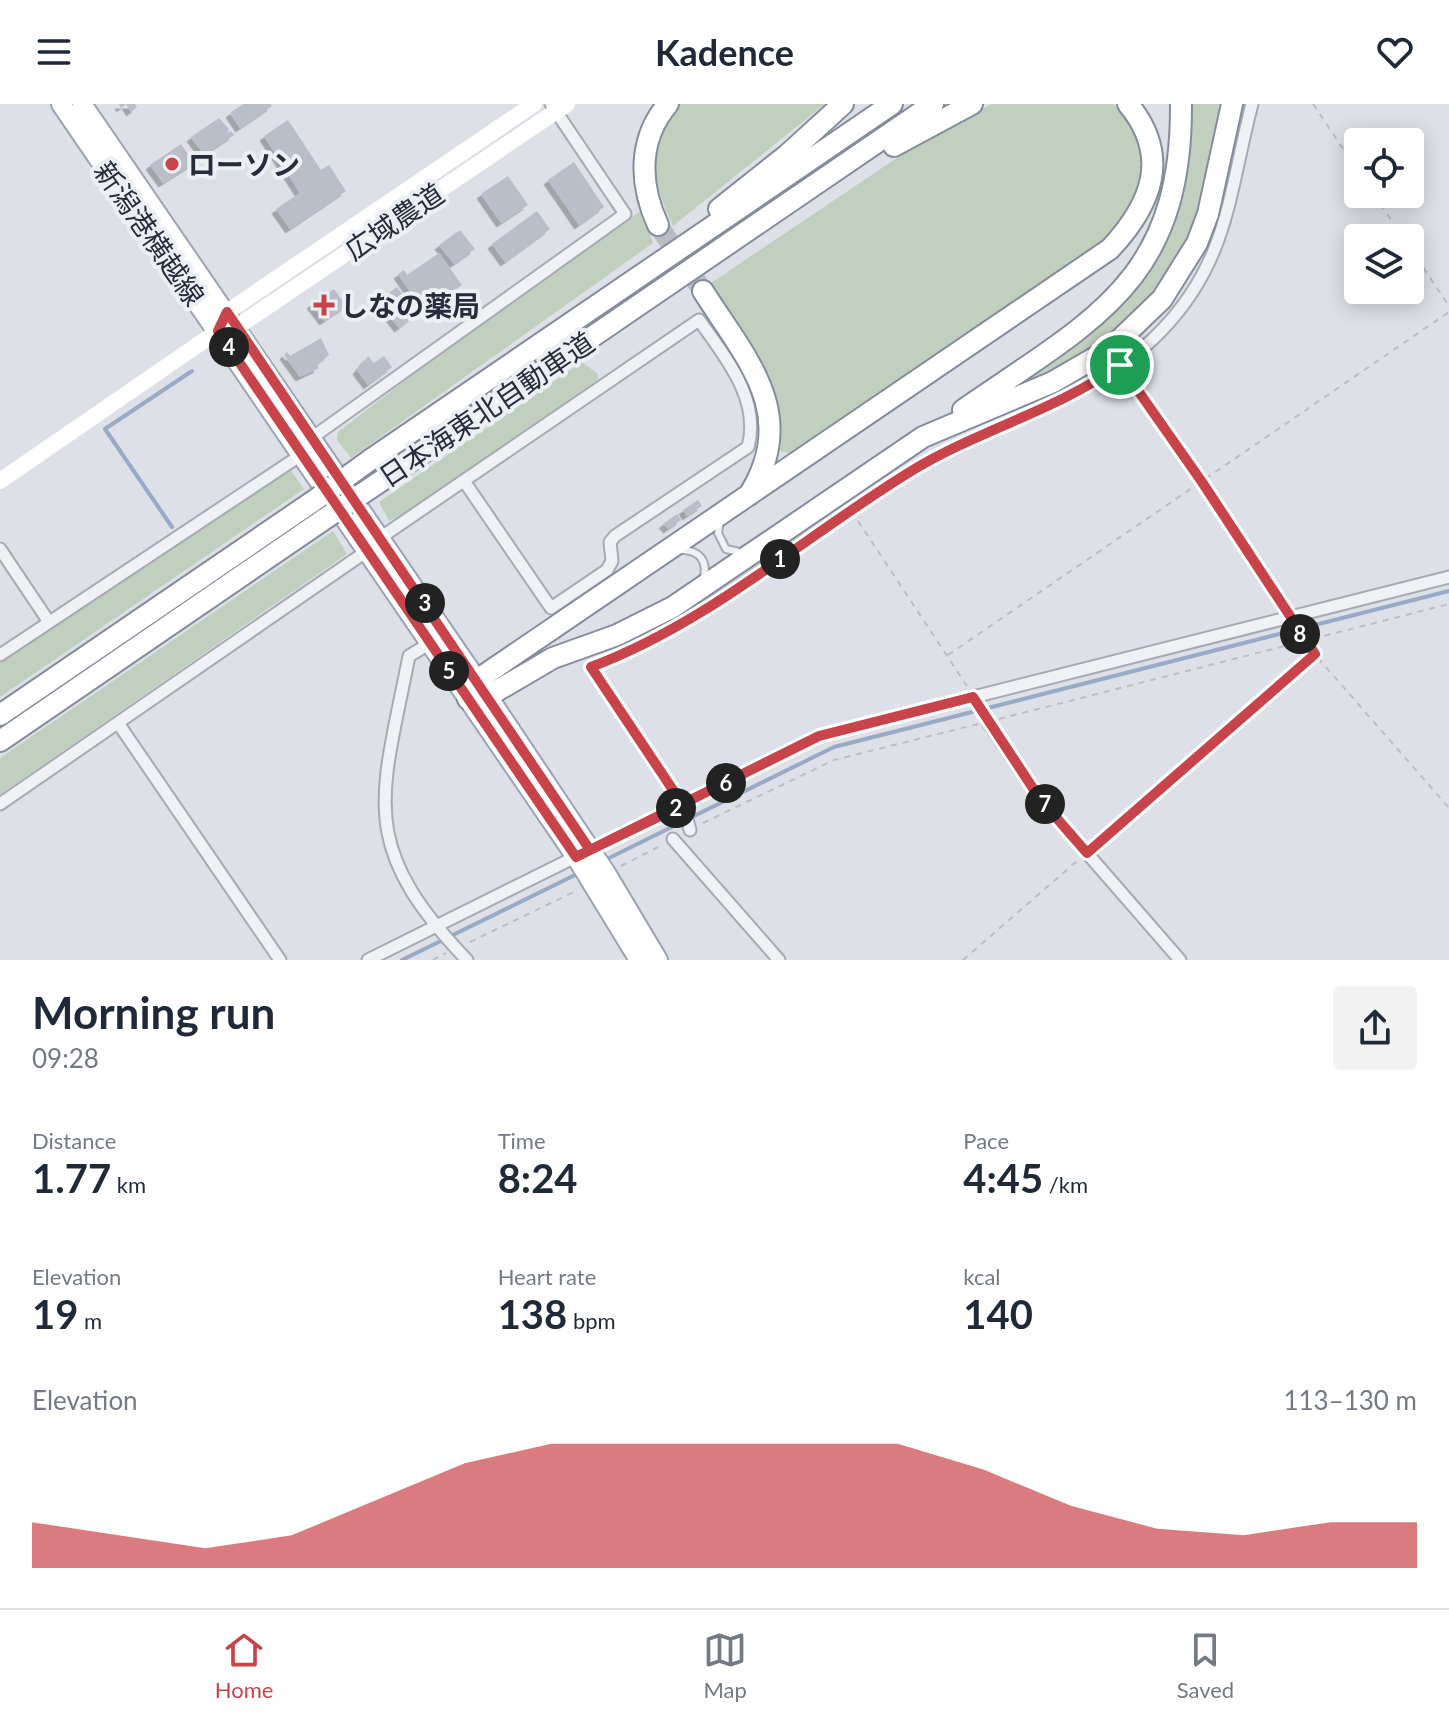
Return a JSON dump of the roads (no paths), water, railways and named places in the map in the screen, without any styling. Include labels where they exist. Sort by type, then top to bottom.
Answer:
[{"type":"highway","points":[[658,225],[648,197],[644,162],[652,127],[668,104]]},
{"type":"highway","name":"日本海東北自動車道","points":[[0,715],[892,104]]},
{"type":"highway","name":"日本海東北自動車道","points":[[0,741],[933,104]]},
{"type":"highway","points":[[478,692],[672,550],[1110,249],[1141,211],[1153,167],[1145,131],[1128,104]]},
{"type":"highway","points":[[478,692],[553,658],[617,635],[698,591],[1087,324],[1133,276],[1153,247],[1168,212],[1179,172],[1181,104]]},
{"type":"highway","points":[[923,437],[1085,365],[1137,327],[1162,299],[1197,243],[1208,214],[1232,104]]},
{"type":"highway","points":[[570,325],[787,155],[843,105]]},
{"type":"highway","points":[[587,341],[704,273],[913,134],[970,105]]},
{"type":"highway","points":[[703,291],[754,370],[769,410],[767,457],[747,498]]},
{"type":"main road","name":"新潟港横越線","points":[[61,104],[301,455],[373,544],[478,692],[599,878],[658,960]]},
{"type":"main road","name":"新潟港横越線","points":[[83,104],[313,437],[430,643],[478,692]]},
{"type":"main road","name":"新潟港横越線","points":[[599,878],[639,960]]},
{"type":"street","name":"広域農道","points":[[232,319],[534,104]]},
{"type":"street","points":[[690,830],[683,805],[591,667],[668,633],[950,449],[1077,392],[1120,365],[1162,330],[1207,266],[1230,211],[1252,104]]},
{"type":"street","points":[[313,437],[625,214],[558,107]]},
{"type":"street","name":"広域農道","points":[[232,319],[558,107]]},
{"type":"street","points":[[0,481],[232,319]]},
{"type":"street","points":[[0,804],[373,544],[464,481],[699,320],[730,365],[752,418],[748,447],[615,536],[610,542],[612,561],[607,570],[551,608],[464,481]]},
{"type":"street","points":[[0,655],[301,455]]},
{"type":"street","points":[[0,549],[49,622]]},
{"type":"street","points":[[368,960],[819,736],[1449,577]]},
{"type":"street","points":[[430,643],[409,656],[389,750],[384,819],[391,852],[403,880],[436,926],[467,960]]},
{"type":"street","points":[[988,722],[1040,799],[1180,960]]},
{"type":"street","points":[[118,723],[280,960]]},
{"type":"street","points":[[673,839],[779,960]]},
{"type":"lane","points":[[721,516],[718,533],[726,549],[744,553],[762,547]]},
{"type":"lane","points":[[672,550],[685,549],[701,556],[705,571],[698,591]]},
{"type":"waterway","points":[[172,527],[105,429],[192,371]]},
{"type":"waterway","points":[[605,860],[834,747],[1449,591]]},
{"type":"waterway","points":[[402,960],[579,873]]},
{"type":"tunnel","points":[[658,225],[703,291]]},
{"type":"place","name":"ローソン","points":[[172,164]]},
{"type":"place","name":"しなの薬局","points":[[324,305]]}]
